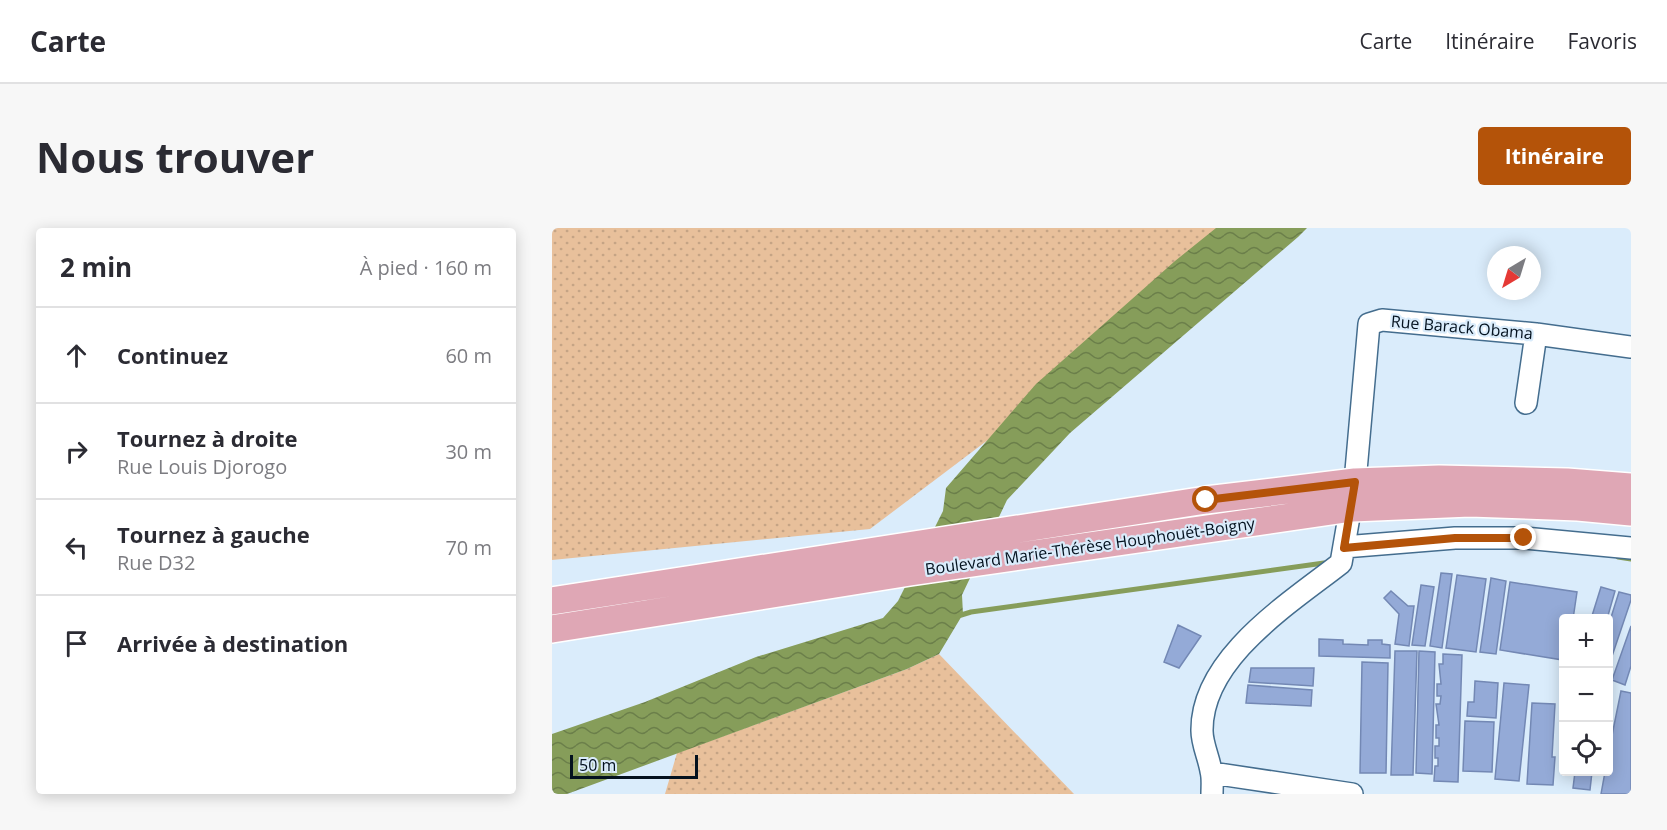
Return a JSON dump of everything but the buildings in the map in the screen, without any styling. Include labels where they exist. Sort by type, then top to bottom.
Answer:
[{"type":"main road","name":"Boulevard Marie-Thérèse Houphouët-Boigny","points":[[552,601],[912,555],[989,561],[1450,479],[1567,482],[1631,487]]},
{"type":"main road","name":"Boulevard Marie-Thérèse Houphouët-Boigny","points":[[552,629],[912,555],[1010,532],[1206,500],[1353,495],[1631,512]]},
{"type":"street","name":"Rue Barack Obama","points":[[1353,495],[1369,324],[1382,320],[1536,334],[1631,347]]},
{"type":"street","points":[[1526,403],[1536,334]]},
{"type":"street","points":[[1352,794],[1212,784],[1202,733],[1203,713],[1218,674],[1245,640],[1341,563],[1353,495]]},
{"type":"street","points":[[1344,548],[1455,538],[1524,538],[1631,548]]},
{"type":"shaded area","points":[[552,228],[1284,228],[1147,320],[870,529],[552,560]]},
{"type":"shaded area","points":[[939,654],[1074,794],[665,794],[677,753],[907,669]]},
{"type":"water","points":[[1216,228],[1307,228],[1070,433],[1007,500],[962,595],[963,614],[939,654],[907,669],[567,794],[552,794],[552,734],[645,702],[756,657],[883,618],[898,601],[943,511],[946,488],[1036,384],[1175,261]]},
{"type":"waterway","points":[[1618,557],[1631,559]]},
{"type":"waterway","points":[[958,616],[971,612],[1324,563]]},
{"type":"route","points":[[1206,500],[1355,482],[1344,548],[1455,538],[1524,538]]}]
